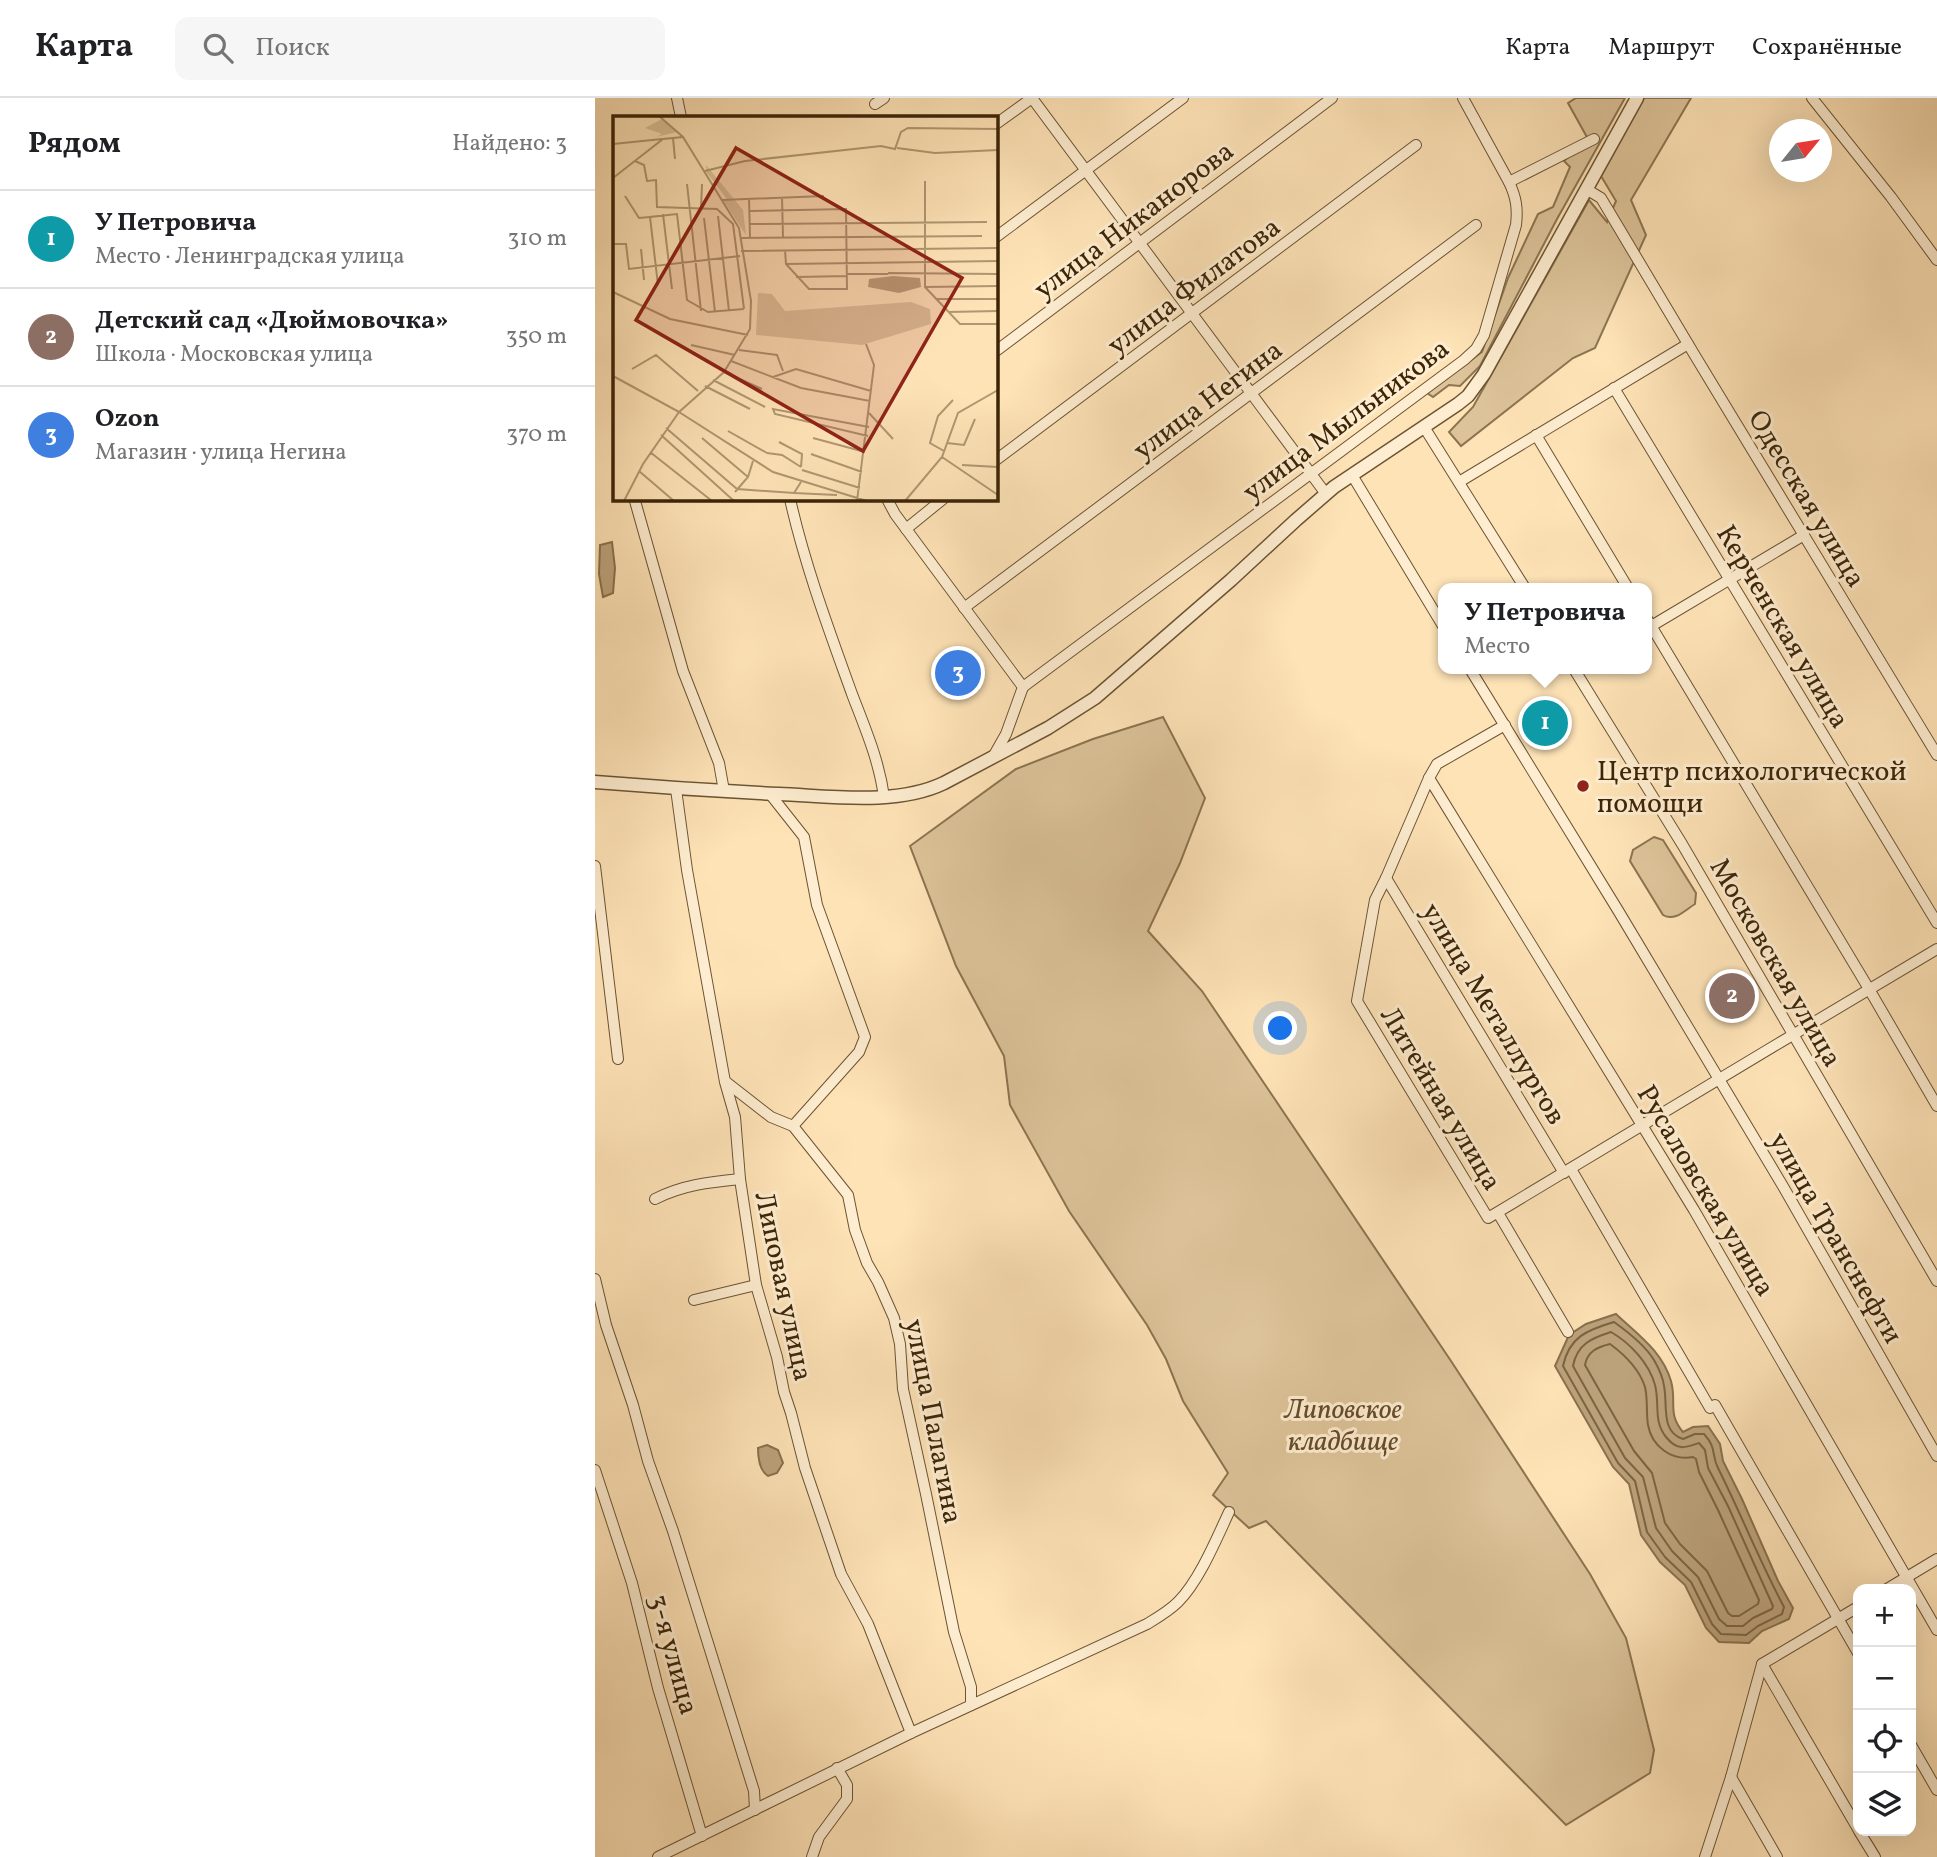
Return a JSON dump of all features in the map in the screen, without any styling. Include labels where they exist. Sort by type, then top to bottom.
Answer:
[{"type":"street","points":[[677,98],[681,116]]},
{"type":"street","points":[[997,123],[1032,98],[1326,494]]},
{"type":"street","points":[[997,236],[1184,98]]},
{"type":"street","name":"улица Никанорова","points":[[997,350],[1332,98]]},
{"type":"street","name":"улица Мыльникова","points":[[1023,687],[1476,349],[1484,335],[1515,225],[1517,204],[1509,182],[1464,98]]},
{"type":"street","points":[[595,782],[676,789],[723,785],[770,793],[839,797],[907,795],[931,789],[1070,716],[1119,678],[1326,494],[1458,404],[1477,385],[1637,98]]},
{"type":"street","points":[[1812,98],[1937,260]]},
{"type":"street","points":[[1509,182],[1594,139]]},
{"type":"street","name":"улица Филатова","points":[[997,459],[1416,145]]},
{"type":"street","name":"Одесская улица","points":[[1586,188],[1601,198],[1937,755]]},
{"type":"street","name":"улица Негина","points":[[964,608],[1476,225]]},
{"type":"street","points":[[1459,482],[1688,344]]},
{"type":"street","name":"Керченская улица","points":[[1614,388],[1937,923]]},
{"type":"street","points":[[1425,427],[1522,583]]},
{"type":"street","points":[[1537,435],[1625,583]]},
{"type":"street","points":[[1352,474],[1438,616]]},
{"type":"street","points":[[790,500],[822,608],[878,762],[884,797]]},
{"type":"street","points":[[888,500],[895,514],[1023,687],[1006,734],[993,758]]},
{"type":"street","points":[[906,529],[942,500]]},
{"type":"street","points":[[635,502],[683,671],[719,763],[723,785]]},
{"type":"street","points":[[1652,623],[1804,535]]},
{"type":"street","points":[[1652,632],[1937,1106]]},
{"type":"street","name":"улица Транснефти","points":[[1473,674],[1784,1188],[1937,1456]]},
{"type":"street","name":"Московская улица","points":[[1580,674],[1937,1281]]},
{"type":"street","points":[[1386,878],[1437,764],[1505,725]]},
{"type":"street","points":[[1006,734],[1015,746]]},
{"type":"street","name":"Русаловская улица","points":[[1429,778],[1643,1126],[1937,1630]]},
{"type":"street","name":"Липовая улица","points":[[676,789],[687,870],[725,1082],[734,1117],[740,1179],[756,1285],[777,1357],[798,1446],[836,1561],[853,1601],[868,1624],[911,1732]]},
{"type":"street","points":[[770,793],[804,837],[817,905],[865,1037],[859,1052],[793,1126]]},
{"type":"street","points":[[595,866],[618,1059]]},
{"type":"street","name":"Литейная улица","points":[[1386,878],[1375,900],[1357,1001],[1488,1219],[1498,1213],[1568,1332]]},
{"type":"street","name":"улица Металлургов","points":[[1386,878],[1713,1406],[1855,1647]]},
{"type":"street","points":[[1498,1213],[1937,949]]},
{"type":"street","name":"улица Палагина","points":[[725,1082],[771,1117],[793,1126],[848,1195],[855,1230],[867,1263],[894,1318],[900,1344],[903,1389],[954,1632],[971,1687],[971,1705]]},
{"type":"street","points":[[655,1199],[703,1182],[740,1179]]},
{"type":"street","points":[[595,1279],[606,1325],[633,1405],[648,1461],[673,1531],[754,1791],[755,1810]]},
{"type":"street","points":[[694,1300],[756,1285]]},
{"type":"street","name":"3-я улица","points":[[595,1470],[632,1583],[658,1688],[702,1836]]},
{"type":"street","points":[[658,1857],[911,1732],[1133,1632],[1161,1616],[1177,1603],[1193,1582],[1229,1512]]},
{"type":"street","points":[[1895,1584],[1937,1559]]},
{"type":"street","points":[[1705,1857],[1731,1777],[1762,1664],[1853,1610]]},
{"type":"street","points":[[1762,1664],[1853,1820]]},
{"type":"street","points":[[1916,1754],[1937,1790]]},
{"type":"street","points":[[812,1857],[819,1837],[847,1799],[847,1785],[837,1768]]},
{"type":"street","points":[[1731,1777],[1777,1857]]},
{"type":"street","points":[[1863,1836],[1875,1857]]},
{"type":"green space","points":[[1576,98],[1625,98],[1557,219],[1480,366],[1460,386],[1449,385],[1433,397],[1427,393],[1482,352],[1508,278],[1538,214],[1553,207],[1570,167],[1564,161],[1588,139],[1568,103]]},
{"type":"green space","points":[[1644,98],[1691,98],[1631,200],[1646,235],[1595,348],[1573,358],[1461,446],[1449,432],[1473,407],[1589,200],[1607,222],[1616,201],[1601,176]]},
{"type":"green space","name":"Липовское кладбище","points":[[1163,717],[1205,798],[1180,863],[1148,931],[1202,991],[1451,1361],[1590,1574],[1626,1638],[1654,1750],[1650,1773],[1566,1825],[1266,1521],[1249,1528],[1213,1495],[1228,1473],[1183,1401],[1166,1359],[1147,1325],[1069,1211],[1010,1105],[1004,1056],[956,966],[910,846],[1016,769],[1093,739]]},
{"type":"green space","points":[[1654,837],[1663,840],[1696,893],[1695,904],[1676,916],[1663,915],[1630,861],[1633,850]]},
{"type":"water","points":[[612,542],[615,568],[613,593],[603,597],[599,574],[600,545]]},
{"type":"water","points":[[1616,1314],[1662,1361],[1673,1388],[1675,1419],[1683,1432],[1693,1427],[1708,1426],[1720,1444],[1723,1461],[1793,1608],[1789,1619],[1762,1631],[1749,1643],[1719,1642],[1706,1628],[1685,1585],[1660,1562],[1641,1535],[1629,1484],[1613,1467],[1555,1366],[1569,1335],[1586,1324]]},
{"type":"water","points":[[767,1445],[778,1450],[783,1463],[777,1473],[768,1476],[761,1468],[758,1452],[758,1448]]},
{"type":"place","name":"Ozon","points":[[958,673]]},
{"type":"place","name":"У Петровича","points":[[1545,723]]},
{"type":"place","name":"Центр психологической помощи","points":[[1583,786]]},
{"type":"place","name":"Детский сад «Дюймовочка»","points":[[1732,996]]}]
